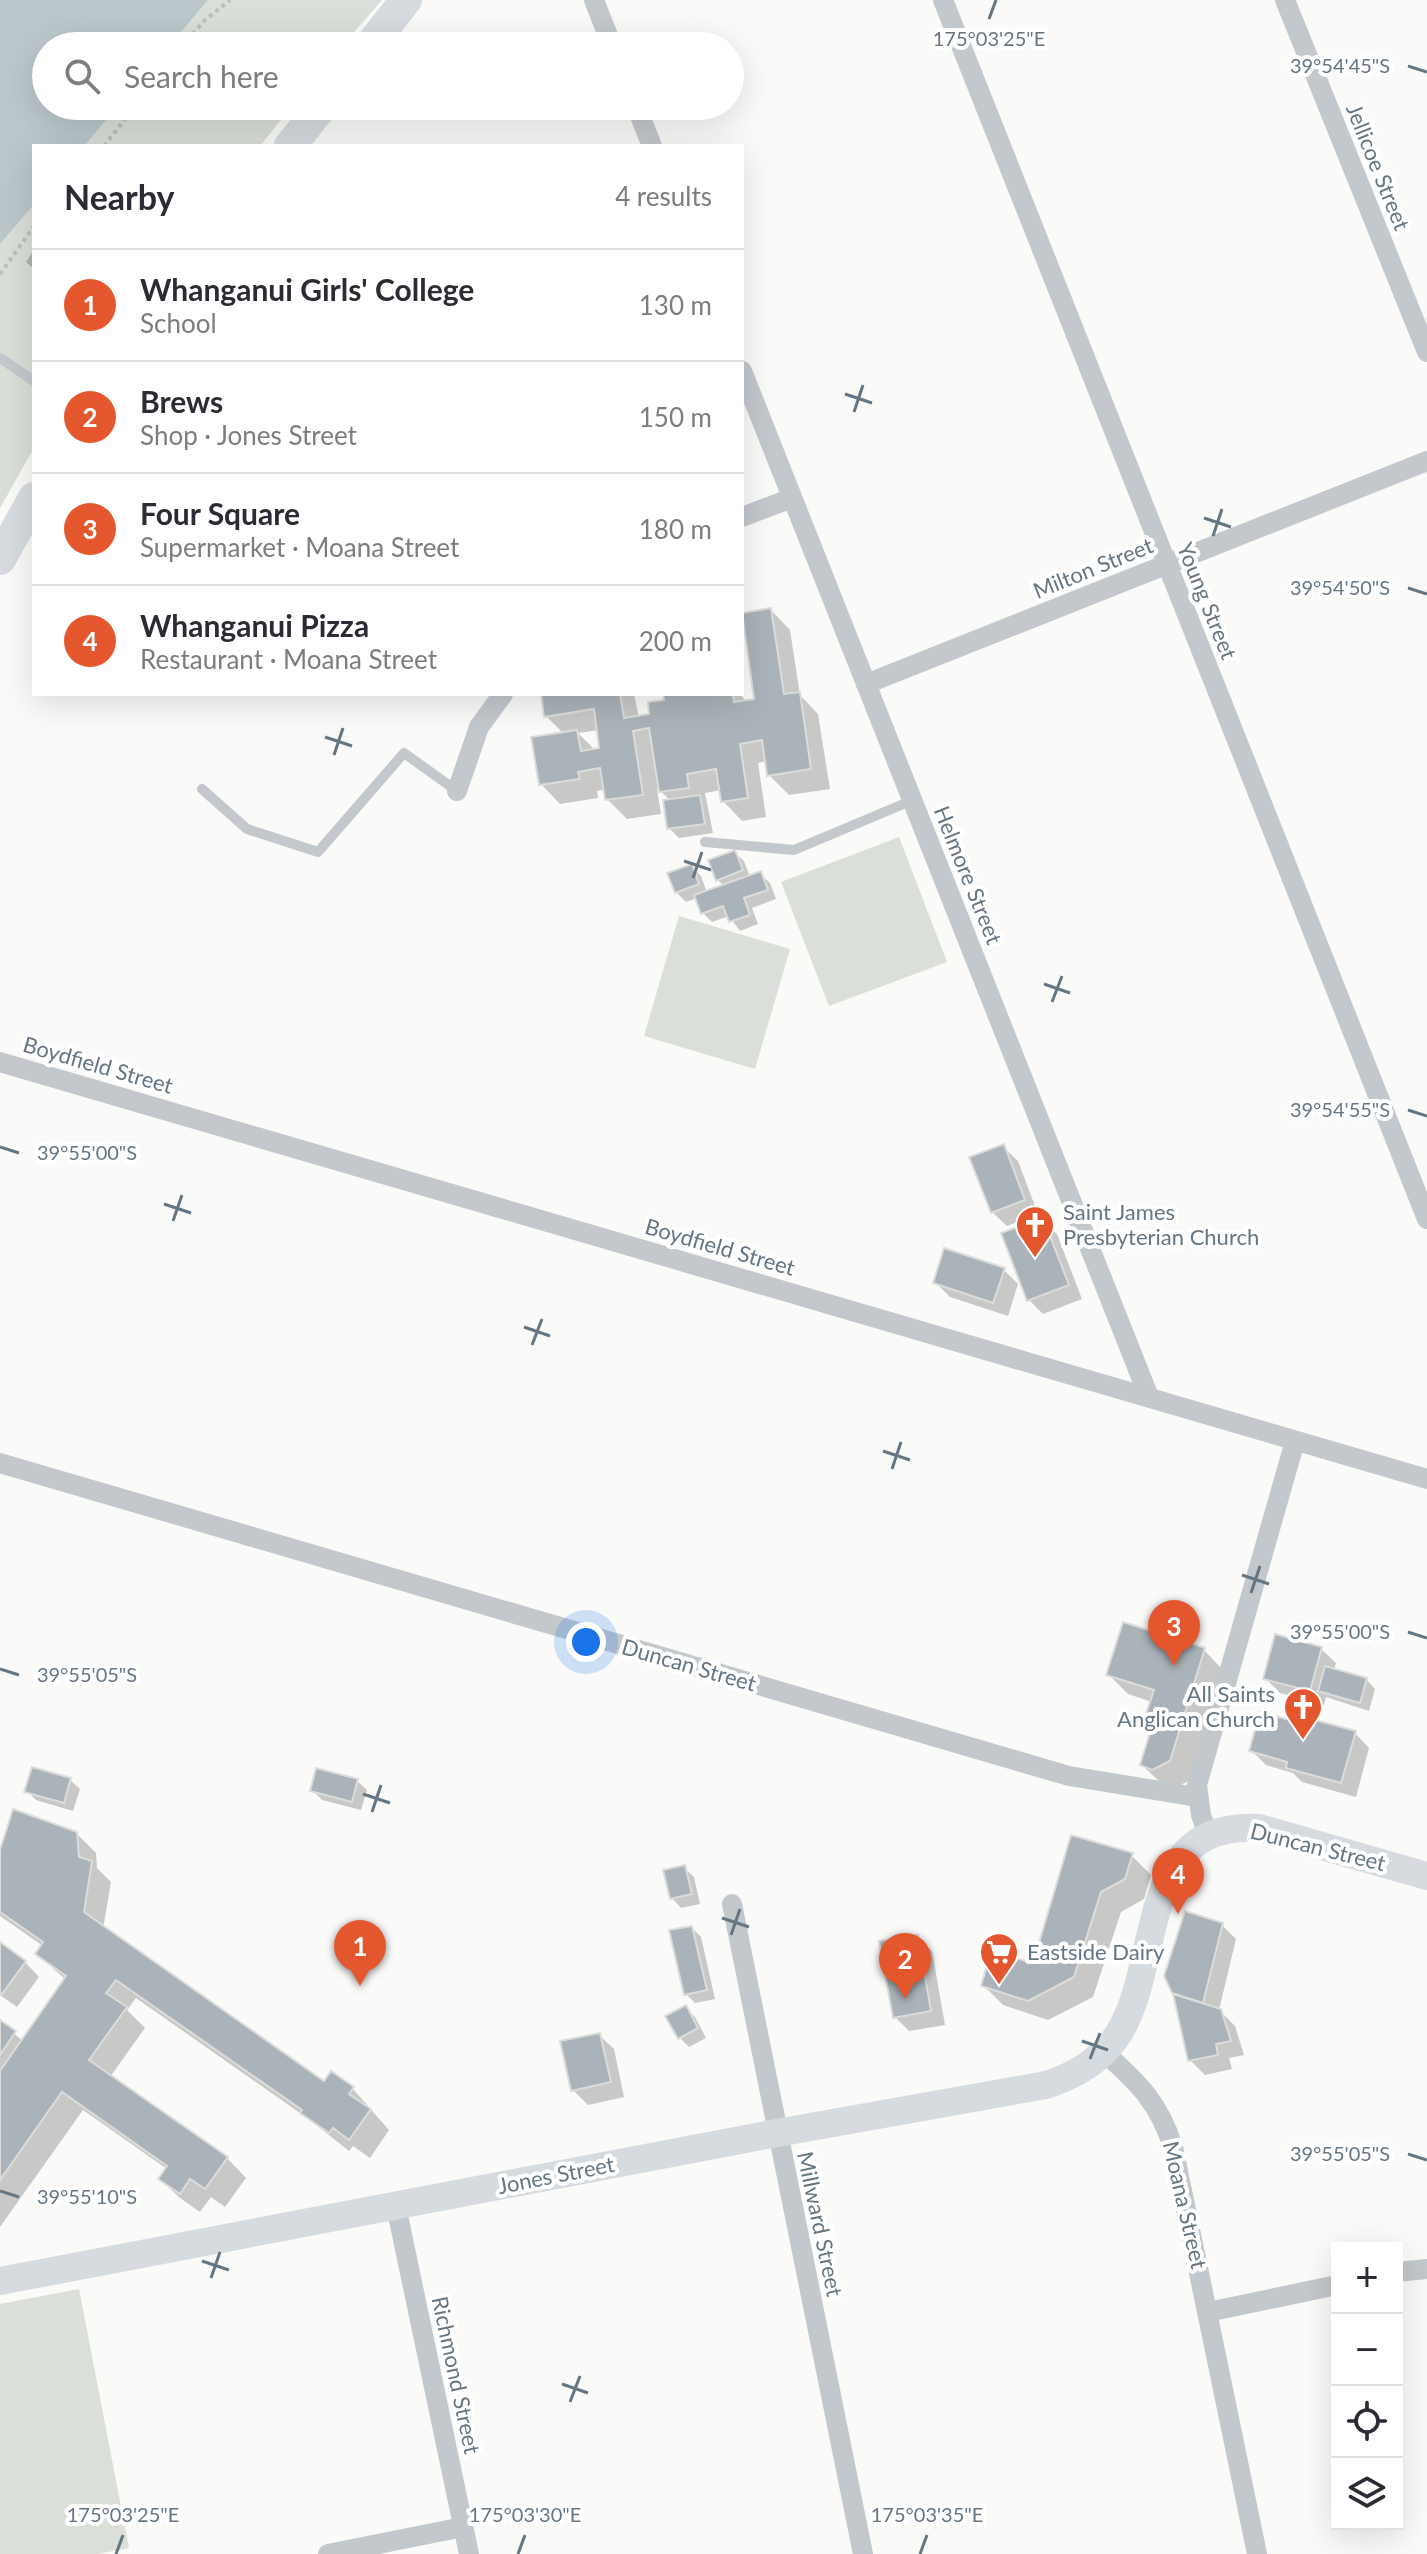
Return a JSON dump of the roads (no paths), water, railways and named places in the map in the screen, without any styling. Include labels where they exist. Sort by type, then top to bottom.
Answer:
[{"type":"main road","points":[[381,32],[406,0]]},
{"type":"main road","points":[[292,144],[311,120]]},
{"type":"main road","points":[[0,559],[32,502]]},
{"type":"main road","name":"Duncan Street","points":[[1208,1835],[1242,1827],[1259,1828],[1427,1876]]},
{"type":"main road","points":[[1104,2052],[1119,2032],[1129,2010],[1169,1877],[1183,1854],[1208,1835]]},
{"type":"main road","name":"Jones Street","points":[[0,2281],[1046,2085],[1072,2076],[1091,2065],[1104,2052]]},
{"type":"street","points":[[594,0],[607,32]]},
{"type":"street","name":"Young Street","points":[[943,0],[1427,1219]]},
{"type":"street","name":"Jellicoe Street","points":[[1285,0],[1427,352]]},
{"type":"street","points":[[642,120],[651,144]]},
{"type":"street","name":"Helmore Street","points":[[744,376],[1149,1397]]},
{"type":"street","name":"Milton Street","points":[[866,684],[1427,461]]},
{"type":"street","points":[[744,516],[792,498]]},
{"type":"street","points":[[457,791],[479,727],[502,696]]},
{"type":"street","name":"Boydfield Street","points":[[0,1062],[1427,1479]]},
{"type":"street","points":[[1208,1835],[1197,1797],[1197,1785],[1295,1441]]},
{"type":"street","name":"Duncan Street","points":[[0,1463],[1069,1776],[1197,1797]]},
{"type":"street","name":"Millward Street","points":[[732,1904],[863,2554]]},
{"type":"street","name":"Moana Street","points":[[1104,2052],[1137,2082],[1164,2120],[1173,2147],[1257,2554]]},
{"type":"street","name":"Richmond Street","points":[[396,2206],[469,2554]]},
{"type":"street","points":[[1403,2271],[1427,2269]]},
{"type":"street","points":[[1208,2312],[1331,2286]]},
{"type":"street","points":[[328,2554],[463,2527]]},
{"type":"lane","points":[[0,358],[32,380]]},
{"type":"lane","points":[[202,789],[247,829],[318,852],[404,753],[457,791]]},
{"type":"lane","points":[[705,842],[794,850],[913,800]]},
{"type":"place","name":"Saint James Presbyterian Church","points":[[1035,1259]]},
{"type":"place","name":"Four Square","points":[[1174,1666]]},
{"type":"place","name":"All Saints Anglican Church","points":[[1303,1741]]},
{"type":"place","name":"Whanganui Pizza","points":[[1178,1914]]},
{"type":"place","name":"Whanganui Girls' College","points":[[360,1986]]},
{"type":"place","name":"Eastside Dairy","points":[[999,1986]]},
{"type":"place","name":"Brews","points":[[905,1999]]}]
